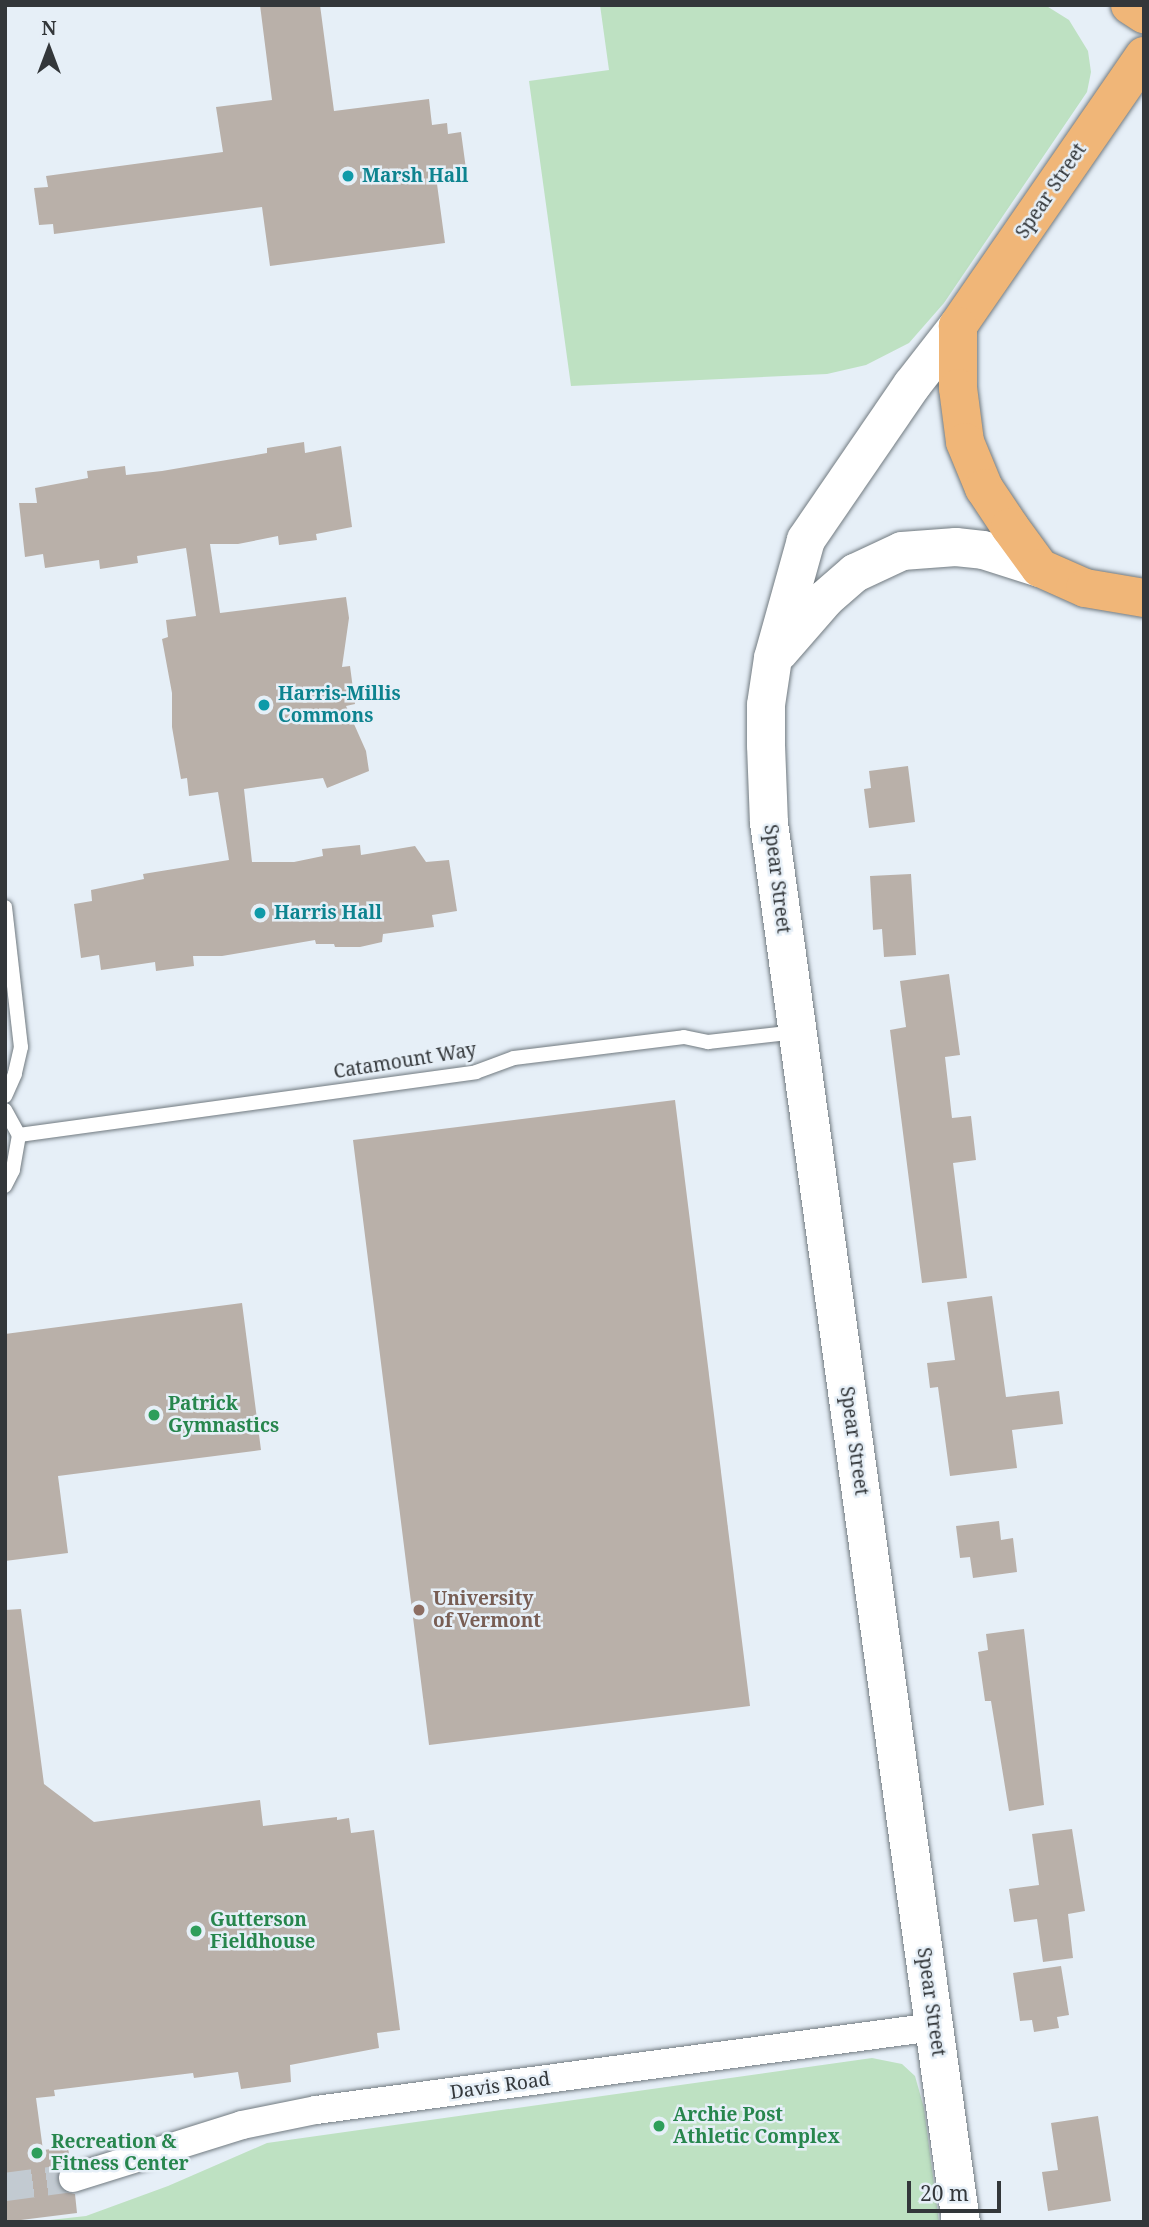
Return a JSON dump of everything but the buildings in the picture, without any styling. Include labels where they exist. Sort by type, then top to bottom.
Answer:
[{"type":"main road","points":[[1130,5],[1144,14]]},
{"type":"main road","name":"Spear Street","points":[[961,2222],[769,823],[766,705],[773,658],[806,540],[904,396],[958,326],[1144,57]]},
{"type":"main road","points":[[958,326],[958,388],[965,442],[984,488],[1040,568]]},
{"type":"main road","points":[[773,658],[825,599],[855,573],[902,551],[942,547],[983,550],[1040,568],[1084,588],[1144,598]]},
{"type":"street","name":"Davis Road","points":[[73,2178],[242,2124],[316,2110],[934,2027]]},
{"type":"lane","points":[[5,907],[21,1047],[15,1074],[5,1096]]},
{"type":"lane","name":"Catamount Way","points":[[19,1135],[476,1072],[514,1058],[684,1037],[708,1042],[798,1032]]},
{"type":"lane","points":[[5,1110],[19,1135],[13,1170],[5,1185]]},
{"type":"green space","points":[[600,5],[1045,5],[1069,20],[1088,51],[1091,72],[1087,92],[944,303],[909,343],[866,365],[827,374],[571,386],[529,81],[609,70]]},
{"type":"green space","name":"Archie Post Athletic Complex","points":[[872,2058],[902,2064],[915,2076],[924,2108],[939,2222],[32,2222],[86,2216],[168,2186],[267,2143]]},
{"type":"tunnel","points":[[5,2187],[73,2178]]},
{"type":"place","name":"Marsh Hall","points":[[348,176]]},
{"type":"place","name":"Harris-Millis Commons","points":[[264,705]]},
{"type":"place","name":"Harris Hall","points":[[260,913]]},
{"type":"place","name":"Patrick Gymnastics","points":[[154,1415]]},
{"type":"place","name":"University of Vermont","points":[[419,1610]]},
{"type":"place","name":"Gutterson Fieldhouse","points":[[196,1931]]},
{"type":"place","name":"Archie Post Athletic Complex","points":[[659,2126]]},
{"type":"place","name":"Recreation & Fitness Center","points":[[37,2153]]}]
